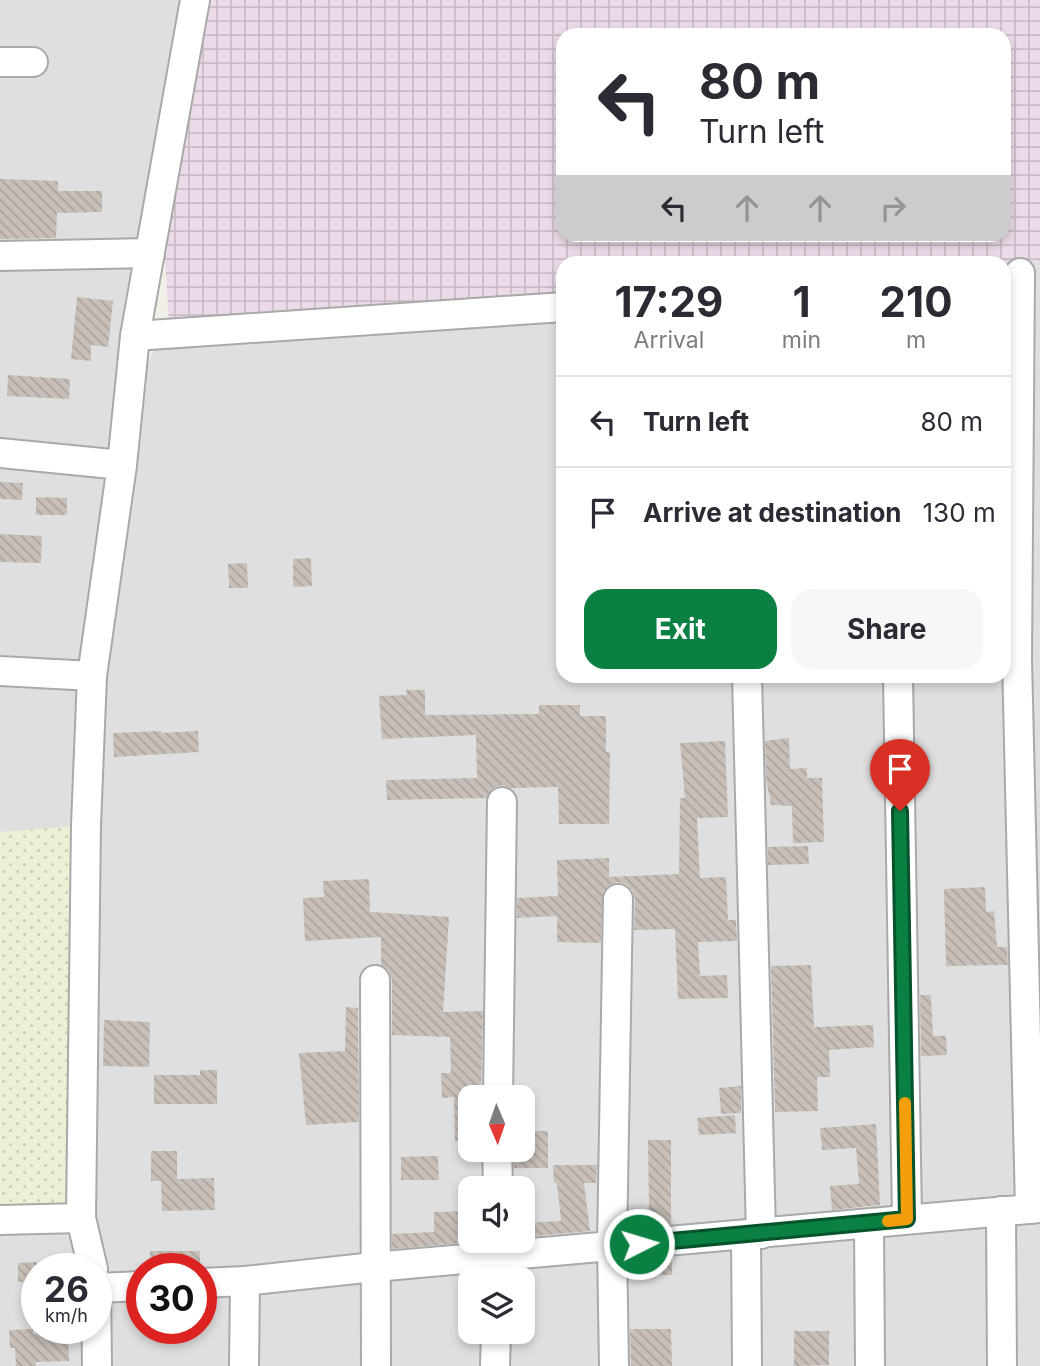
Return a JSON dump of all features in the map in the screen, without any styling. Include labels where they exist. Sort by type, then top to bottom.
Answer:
[{"type":"street","points":[[90,1253],[81,1218],[86,825],[92,676],[122,465],[135,336],[194,0]]},
{"type":"street","points":[[0,62],[33,62]]},
{"type":"street","points":[[0,256],[150,253]]},
{"type":"street","points":[[217,1282],[1035,1209],[1017,659],[1021,272]]},
{"type":"street","points":[[135,336],[556,308]]},
{"type":"street","points":[[0,453],[122,465]]},
{"type":"street","points":[[0,671],[92,676]]},
{"type":"street","points":[[747,683],[753,1235],[747,1366]]},
{"type":"street","points":[[898,683],[907,1219]]},
{"type":"street","points":[[498,1085],[502,802]]},
{"type":"street","points":[[614,1366],[612,1246],[618,899]]},
{"type":"street","points":[[375,980],[376,1366]]},
{"type":"street","points":[[1001,1211],[1002,1366]]},
{"type":"street","points":[[0,1220],[81,1218]]},
{"type":"street","points":[[869,1224],[870,1366]]},
{"type":"street","points":[[244,1366],[245,1281]]},
{"type":"street","points":[[97,1344],[97,1366]]},
{"type":"street","points":[[495,1366],[496,1344]]},
{"type":"shaded area","points":[[0,0],[195,0],[145,368],[169,322],[556,295],[556,683],[1011,683],[1011,264],[1040,262],[1040,1366],[0,1366]]},
{"type":"shaded area","points":[[195,0],[1040,0],[1040,262],[1011,264],[1011,256],[556,256],[556,295],[169,322],[165,260]]},
{"type":"green space","points":[[86,825],[81,1218],[0,1220],[0,832]]},
{"type":"building","points":[[0,179],[58,181],[58,191],[102,191],[102,212],[57,213],[56,238],[0,239]]},
{"type":"building","points":[[77,297],[113,301],[108,347],[91,345],[91,361],[71,359]]},
{"type":"building","points":[[8,375],[70,379],[69,399],[7,396]]},
{"type":"building","points":[[0,482],[23,483],[22,500],[0,499]]},
{"type":"building","points":[[36,497],[67,498],[67,515],[36,515]]},
{"type":"building","points":[[0,534],[42,536],[41,563],[0,562]]},
{"type":"building","points":[[311,558],[312,586],[293,587],[293,559]]},
{"type":"building","points":[[247,563],[248,588],[229,588],[228,564]]},
{"type":"building","points":[[406,690],[425,690],[425,715],[539,714],[539,705],[580,705],[580,716],[606,716],[606,752],[610,752],[609,824],[559,824],[558,787],[510,788],[502,785],[493,788],[486,798],[387,800],[386,780],[477,778],[476,735],[382,739],[379,696],[407,695]]},
{"type":"building","points":[[198,731],[199,752],[114,757],[113,733]]},
{"type":"building","points":[[789,738],[790,769],[807,768],[807,778],[822,778],[824,842],[793,843],[792,806],[771,805],[766,779],[765,741]]},
{"type":"building","points":[[725,741],[728,817],[697,818],[700,878],[726,877],[728,920],[736,920],[737,941],[698,942],[700,976],[727,975],[728,998],[678,999],[675,929],[634,930],[635,899],[626,884],[611,884],[603,891],[601,943],[557,942],[557,916],[517,918],[517,898],[558,896],[557,860],[609,858],[609,877],[679,874],[680,798],[685,798],[680,743]]},
{"type":"building","points":[[808,846],[809,864],[768,865],[768,847]]},
{"type":"building","points":[[369,879],[370,912],[449,917],[443,1012],[483,1011],[481,1085],[458,1085],[458,1141],[455,1141],[454,1097],[442,1098],[441,1073],[451,1073],[450,1037],[392,1035],[392,980],[389,971],[381,965],[381,937],[305,941],[303,898],[324,897],[323,881]]},
{"type":"building","points":[[985,887],[986,912],[994,911],[997,947],[1007,947],[1008,965],[946,966],[944,889]]},
{"type":"building","points":[[811,965],[814,1027],[873,1025],[874,1047],[829,1050],[830,1077],[817,1077],[818,1111],[775,1112],[771,966]]},
{"type":"building","points":[[920,995],[931,995],[933,1036],[946,1036],[947,1055],[921,1056]]},
{"type":"building","points":[[346,1007],[358,1008],[359,1122],[306,1125],[299,1053],[345,1051]]},
{"type":"building","points":[[104,1020],[150,1022],[149,1067],[103,1066]]},
{"type":"building","points":[[200,1070],[217,1070],[217,1104],[154,1104],[154,1075],[200,1075]]},
{"type":"building","points":[[741,1086],[741,1113],[721,1114],[719,1088]]},
{"type":"building","points":[[735,1115],[736,1133],[699,1135],[697,1118]]},
{"type":"building","points":[[876,1124],[880,1205],[832,1210],[830,1186],[859,1184],[856,1148],[822,1150],[820,1128]]},
{"type":"building","points":[[536,1131],[548,1131],[548,1168],[514,1168],[514,1162],[536,1162]]},
{"type":"building","points":[[648,1140],[671,1140],[671,1224],[629,1228],[629,1211],[649,1211]]},
{"type":"building","points":[[151,1151],[177,1151],[177,1179],[214,1178],[215,1210],[162,1211],[161,1181],[151,1181]]},
{"type":"building","points":[[438,1156],[439,1180],[401,1180],[401,1157]]},
{"type":"building","points":[[553,1165],[597,1165],[596,1183],[584,1183],[590,1231],[535,1236],[535,1222],[561,1221],[557,1183],[554,1183]]},
{"type":"building","points":[[458,1211],[458,1243],[392,1249],[392,1234],[434,1232],[434,1212]]},
{"type":"building","points":[[150,1251],[200,1251],[200,1253]]},
{"type":"building","points":[[672,1257],[672,1275],[630,1275],[630,1261]]},
{"type":"building","points":[[18,1263],[21,1263],[21,1282],[18,1282]]},
{"type":"building","points":[[630,1329],[671,1329],[672,1366],[631,1366]]},
{"type":"building","points":[[9,1330],[21,1330],[21,1344],[68,1344],[69,1361],[36,1362],[36,1366],[16,1366],[15,1348],[10,1348]]},
{"type":"building","points":[[794,1331],[829,1331],[829,1365],[794,1366]]},
{"type":"slow traffic","points":[[888,1221],[907,1219],[905,1103]]},
{"type":"route","points":[[639,1244],[907,1219],[900,811]]}]
